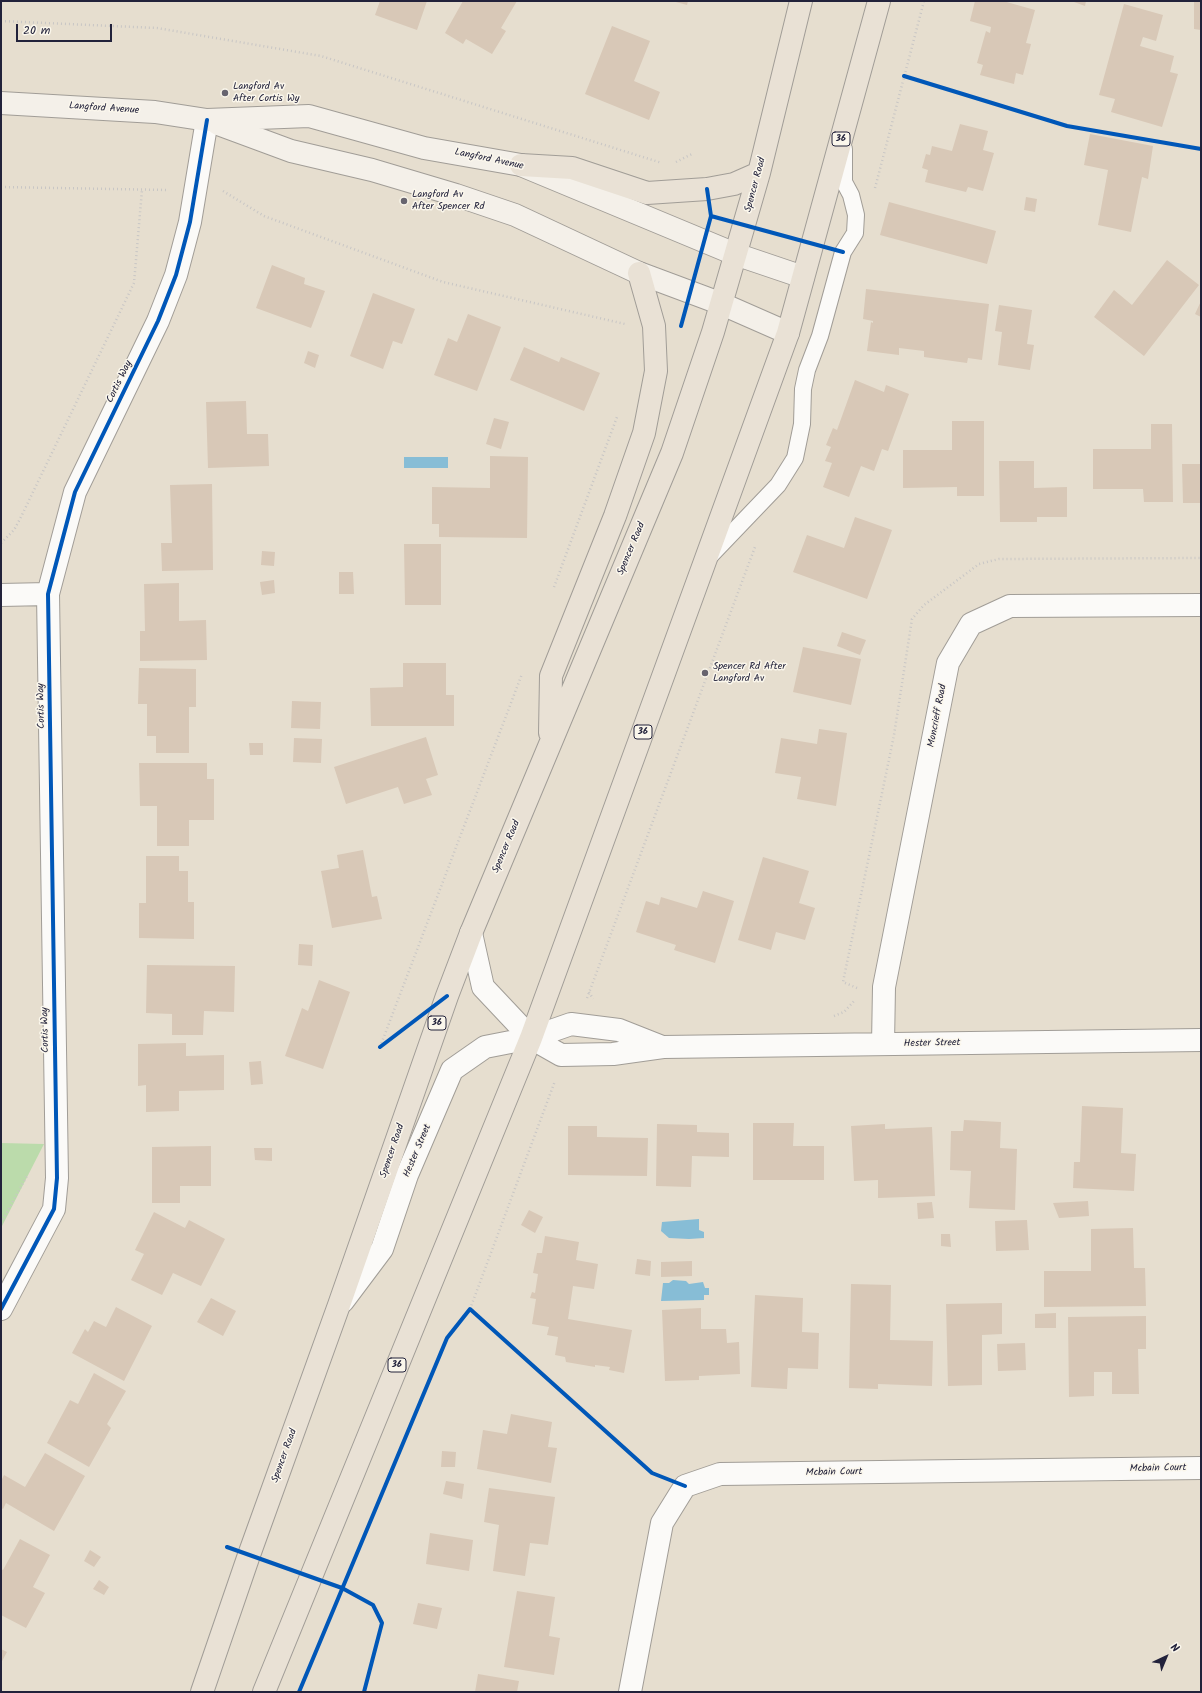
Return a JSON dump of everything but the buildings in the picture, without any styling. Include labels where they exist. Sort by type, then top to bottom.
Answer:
[{"type":"main road","name":"Spencer Road","points":[[202,1692],[447,996],[471,933],[672,453],[722,304],[735,254],[760,173],[801,1]]},
{"type":"main road","name":"36","points":[[264,1692],[531,1038],[704,564],[788,333],[879,1]]},
{"type":"main road","name":"Langford Avenue","points":[[1,103],[155,112],[207,120],[291,150],[372,170],[516,215],[640,273],[722,304],[788,333]]},
{"type":"main road","name":"Langford Avenue","points":[[207,120],[309,116],[424,148],[521,165],[735,254],[803,277]]},
{"type":"main road","points":[[521,165],[572,168],[646,194],[707,189],[734,184],[760,173]]},
{"type":"main road","points":[[549,746],[551,676],[615,516],[641,441],[656,371],[654,326],[640,273]]},
{"type":"street","name":"Cortis Way","points":[[1,1309],[54,1208],[56,1178],[48,594],[75,492],[158,321],[176,275],[190,222],[207,120]]},
{"type":"street","points":[[1,595],[48,594]]},
{"type":"street","name":"Moncrieff Road","points":[[883,1044],[884,987],[948,663],[971,624],[1010,606],[1201,606]]},
{"type":"street","name":"Hester Street","points":[[471,933],[483,987],[531,1038],[560,1055],[614,1054],[663,1047],[1201,1040]]},
{"type":"street","name":"Hester Street","points":[[339,1305],[382,1249],[407,1176],[452,1070],[485,1047],[531,1038],[571,1024],[619,1030],[663,1047]]},
{"type":"street","name":"Mcbain Court","points":[[630,1692],[662,1523],[685,1486],[720,1474],[1201,1468]]},
{"type":"lane","points":[[704,564],[718,547],[778,485],[795,458],[802,424],[803,389],[807,370],[820,336],[843,252],[855,233],[856,215],[851,195],[844,182],[844,128]]},
{"type":"path","points":[[856,221],[874,194],[924,1]]},
{"type":"path","points":[[1,21],[158,28],[321,56],[668,165]]},
{"type":"path","points":[[904,76],[911,78]]},
{"type":"path","points":[[674,162],[692,154]]},
{"type":"path","points":[[1,187],[169,190]]},
{"type":"path","points":[[1,543],[14,530],[20,519],[134,284],[142,190]]},
{"type":"path","points":[[221,190],[264,216],[443,282],[631,325]]},
{"type":"path","points":[[554,589],[618,412]]},
{"type":"path","points":[[577,1024],[756,544]]},
{"type":"path","points":[[831,1016],[844,1012],[855,1001],[859,989],[844,982],[894,735],[912,619],[924,605],[979,564],[999,559],[1201,558]]},
{"type":"path","points":[[380,1047],[524,668]]},
{"type":"path","points":[[589,992],[596,1004]]},
{"type":"path","points":[[380,1047],[386,1043]]},
{"type":"path","points":[[465,1315],[470,1309],[565,1055]]},
{"type":"path","points":[[470,1309],[476,1314]]},
{"type":"green space","points":[[1,1143],[44,1144],[1,1228]]},
{"type":"water","points":[[404,457],[448,457],[448,468],[404,468]]},
{"type":"water","points":[[699,1219],[699,1230],[704,1232],[704,1238],[669,1238],[661,1231],[662,1222]]},
{"type":"water","points":[[673,1280],[686,1281],[689,1284],[703,1282],[705,1288],[709,1288],[709,1295],[704,1295],[704,1300],[661,1301],[663,1283],[669,1283]]},
{"type":"cycle path","points":[[904,76],[1067,126],[1201,149]]},
{"type":"cycle path","points":[[1,1309],[54,1209],[57,1178],[48,594],[75,492],[158,321],[176,275],[190,222],[207,120]]},
{"type":"cycle path","points":[[681,326],[711,216],[707,189]]},
{"type":"cycle path","points":[[711,216],[843,252]]},
{"type":"cycle path","points":[[380,1047],[447,996]]},
{"type":"cycle path","points":[[299,1692],[447,1338],[470,1309],[652,1473],[685,1486]]},
{"type":"cycle path","points":[[227,1547],[342,1588],[373,1605],[382,1623],[364,1692]]},
{"type":"place","name":"Langford Av After Cortis Wy","points":[[225,93]]},
{"type":"place","name":"Langford Av After Spencer Rd","points":[[404,201]]},
{"type":"place","name":"Spencer Rd After Langford Av","points":[[705,673]]}]
